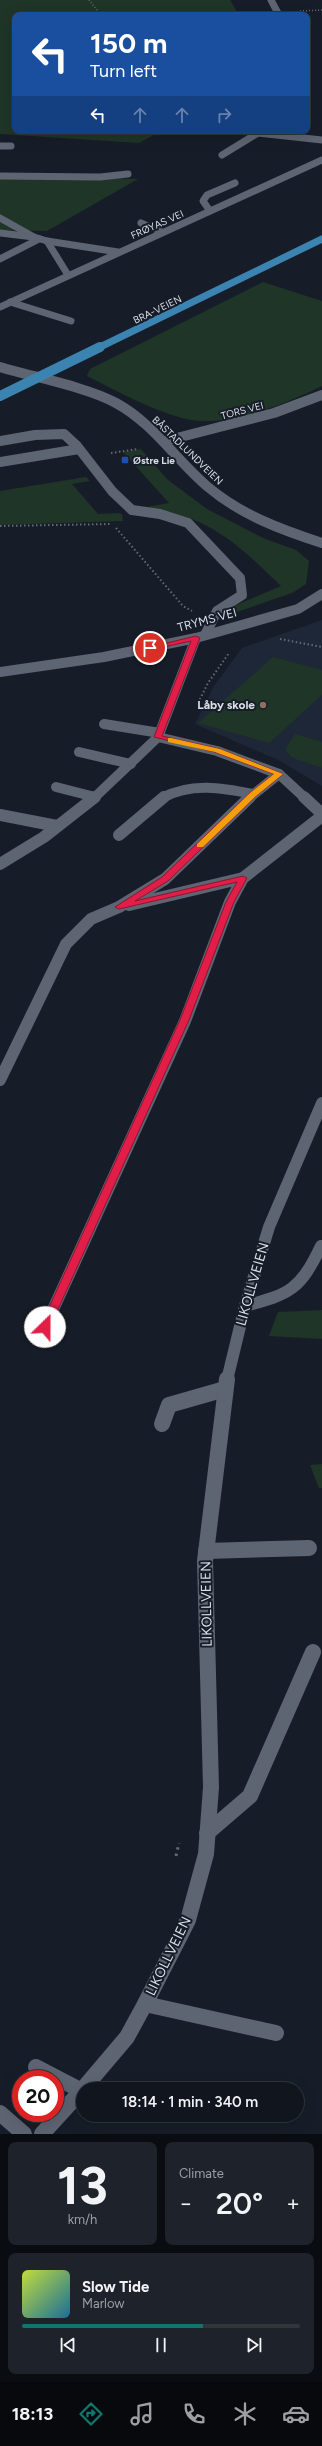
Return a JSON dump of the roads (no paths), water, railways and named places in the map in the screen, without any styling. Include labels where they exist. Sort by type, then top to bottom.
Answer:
[{"type":"main road","name":"BRA-VEIEN","points":[[0,396],[322,239]]},
{"type":"street","points":[[271,0],[277,12]]},
{"type":"street","points":[[222,155],[256,134]]},
{"type":"street","points":[[275,134],[322,140]]},
{"type":"street","points":[[0,146],[11,146]]},
{"type":"street","name":"FRØYAS VEI","points":[[0,306],[322,160]]},
{"type":"street","points":[[0,176],[100,177],[128,174]]},
{"type":"street","points":[[210,211],[203,201],[207,195],[235,183]]},
{"type":"street","points":[[0,218],[40,239],[68,275]]},
{"type":"street","points":[[141,223],[162,232]]},
{"type":"street","points":[[1,234],[118,252]]},
{"type":"street","points":[[0,259],[40,239]]},
{"type":"street","points":[[10,302],[71,322]]},
{"type":"street","name":"BÅSTADLUNDVEIEN","points":[[0,367],[98,395],[118,403],[165,441],[182,462],[208,487],[239,509],[282,530],[322,543]]},
{"type":"street","name":"TORS VEI","points":[[165,441],[274,413],[322,395]]},
{"type":"street","points":[[0,441],[35,435],[64,434],[80,449],[112,491],[132,510],[160,514],[188,523],[240,578],[242,595],[217,610],[211,623],[200,636],[159,735],[131,764],[95,797],[57,826],[3,860]]},
{"type":"street","points":[[0,462],[80,449]]},
{"type":"street","name":"TRYMS VEI","points":[[0,672],[104,658],[200,636],[298,609],[322,594]]},
{"type":"street","points":[[45,1327],[185,1020],[230,902],[243,878],[322,815],[280,774],[217,751],[179,742],[159,735],[104,724]]},
{"type":"street","points":[[79,752],[131,764]]},
{"type":"street","points":[[0,1080],[66,944],[90,920],[119,907],[165,879],[253,794],[280,774]]},
{"type":"street","points":[[56,787],[95,797]]},
{"type":"street","points":[[119,835],[166,796],[185,790],[221,788],[253,794]]},
{"type":"street","points":[[0,815],[57,826]]},
{"type":"street","points":[[119,907],[243,878]]},
{"type":"street","name":"LIKOLLVEIEN","points":[[90,2082],[127,2037],[188,1920],[206,1854],[211,1787],[206,1551],[225,1389],[245,1306],[269,1227],[322,1103]]},
{"type":"street","points":[[245,1306],[275,1298],[297,1289],[311,1269],[321,1246]]},
{"type":"street","points":[[162,1424],[170,1404],[225,1389]]},
{"type":"street","points":[[206,1551],[310,1548]]},
{"type":"street","points":[[207,1833],[250,1796],[313,1652]]},
{"type":"street","points":[[145,2004],[276,2033]]},
{"type":"street","points":[[36,2067],[76,2087]]},
{"type":"street","name":"LIKOLLVEIEN","points":[[42,2134],[76,2098]]},
{"type":"street","points":[[0,2113],[24,2134]]},
{"type":"place","name":"Østre Lie","points":[[125,460]]},
{"type":"place","name":"Låby skole","points":[[263,705]]}]
